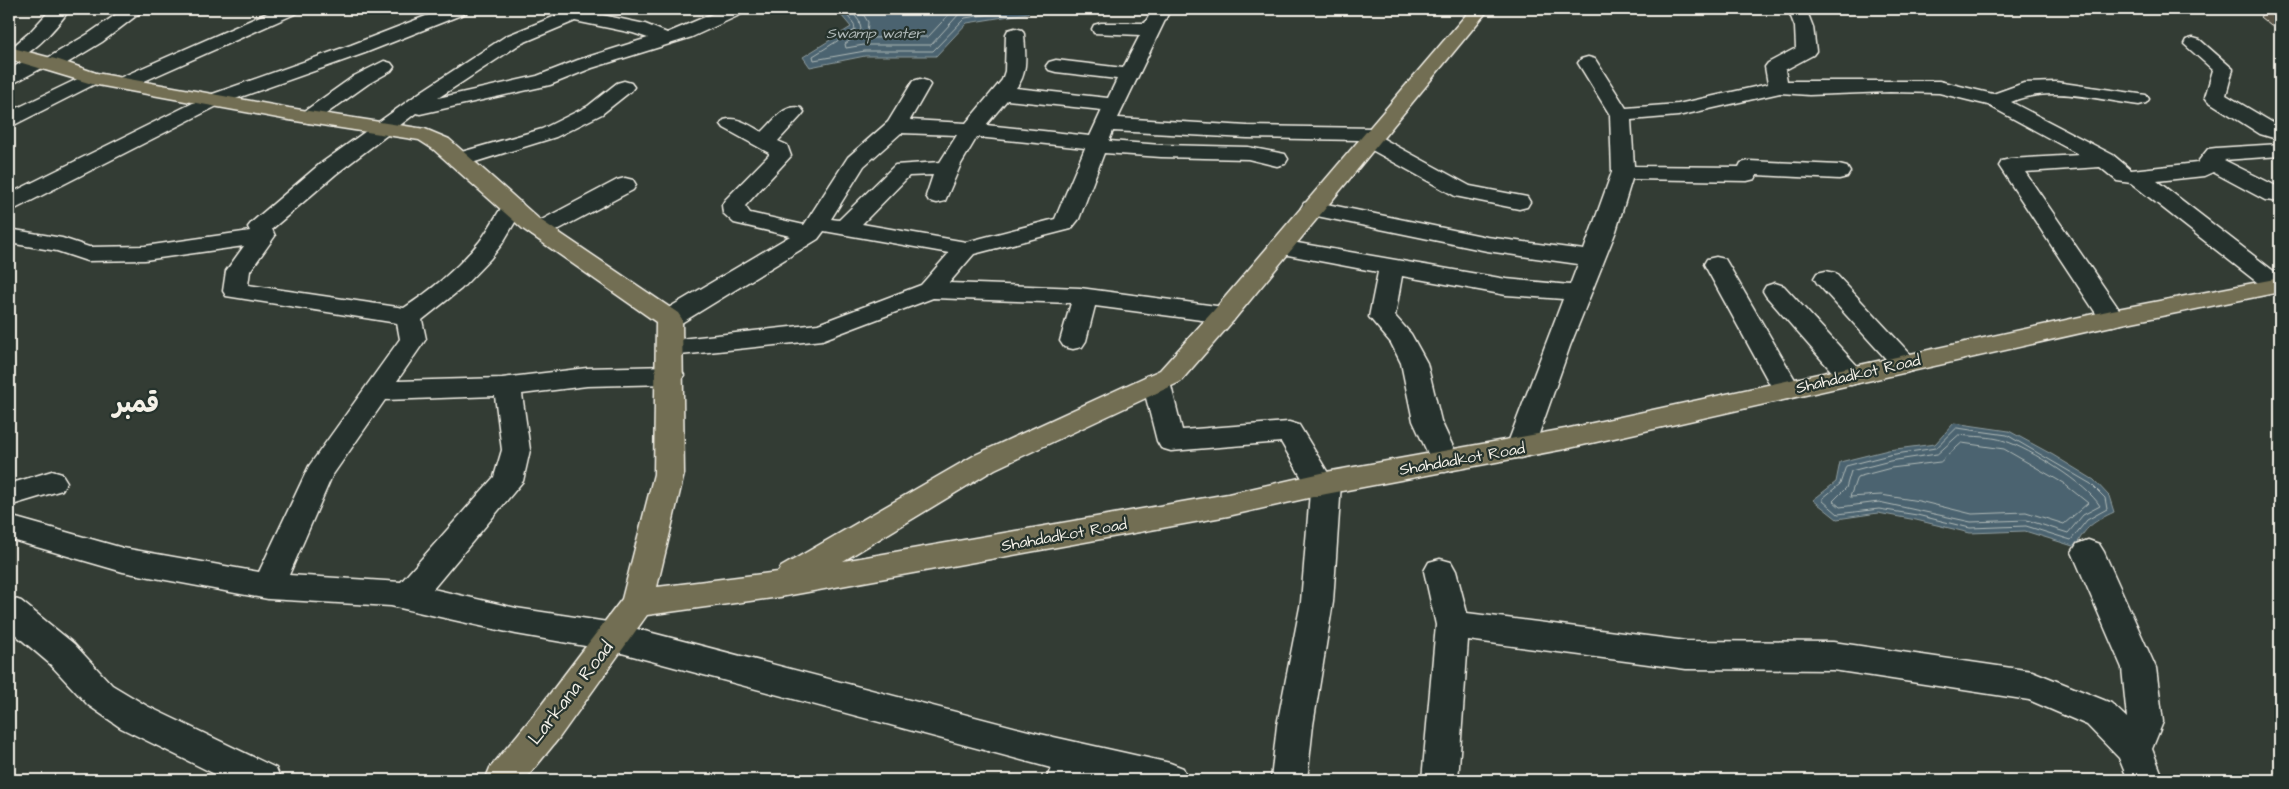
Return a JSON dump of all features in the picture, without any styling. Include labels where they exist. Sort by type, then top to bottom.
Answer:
[{"type":"main road","points":[[780,584],[985,462],[1170,376],[1224,315],[1480,9]]},
{"type":"main road","points":[[12,53],[92,78],[309,117],[425,135],[441,144],[540,230],[669,318],[671,348],[669,474],[637,604]]},
{"type":"main road","name":"Shahdadkot Road","points":[[637,604],[780,584],[1228,505],[1323,484],[1520,448],[2112,318],[2278,285]]},
{"type":"main road","name":"Larkana Road","points":[[503,780],[614,637],[637,604]]},
{"type":"street","points":[[12,53],[37,36],[61,9]]},
{"type":"street","points":[[9,78],[45,63],[95,38],[136,9]]},
{"type":"street","points":[[124,83],[292,9]]},
{"type":"street","points":[[9,203],[214,100],[358,49],[460,9]]},
{"type":"street","points":[[540,9],[577,14],[638,28],[667,39]]},
{"type":"street","points":[[405,112],[543,81],[585,64],[667,39],[738,9]]},
{"type":"street","points":[[1780,87],[1776,79],[1775,67],[1806,51],[1804,26],[1797,9]]},
{"type":"street","points":[[263,236],[260,227],[383,127],[513,40],[577,14]]},
{"type":"street","points":[[1100,29],[1159,14]]},
{"type":"street","points":[[731,124],[780,150],[780,156],[733,205],[735,213],[742,218],[814,229],[844,228],[966,249],[1063,224],[1067,219],[1103,129],[1159,14]]},
{"type":"street","points":[[937,196],[946,168],[954,154],[1012,81],[1015,71],[1016,34]]},
{"type":"street","points":[[2193,44],[2223,69],[2215,97],[2267,130],[2280,134]]},
{"type":"street","points":[[1520,448],[1578,293],[1604,231],[1623,172],[1620,115],[1588,64]]},
{"type":"street","points":[[1056,66],[1130,75]]},
{"type":"street","points":[[309,117],[361,80],[384,67]]},
{"type":"street","points":[[9,120],[92,78]]},
{"type":"street","points":[[669,318],[814,229],[856,162],[896,126],[920,86]]},
{"type":"street","points":[[1620,115],[1678,110],[1780,87],[1809,89],[1890,86],[1939,88],[1995,101],[2105,160],[2125,176],[2137,177],[2204,169],[2216,154],[2280,150]]},
{"type":"street","points":[[459,160],[549,133],[595,110],[624,88]]},
{"type":"street","points":[[1995,101],[2024,89],[2056,88],[2139,99]]},
{"type":"street","points":[[1002,93],[1161,151],[1248,153],[1277,159]]},
{"type":"street","points":[[765,142],[794,112]]},
{"type":"street","points":[[896,126],[972,130],[1103,129],[1372,136],[1463,191],[1519,202]]},
{"type":"street","points":[[2105,160],[2010,166],[2112,318]]},
{"type":"street","points":[[2210,161],[2273,195],[2280,195]]},
{"type":"street","points":[[844,228],[903,170],[946,168]]},
{"type":"street","points":[[1623,172],[1746,174],[1749,168],[1839,172]]},
{"type":"street","points":[[2137,177],[2278,285]]},
{"type":"street","points":[[540,230],[625,185]]},
{"type":"street","points":[[263,236],[238,271],[234,292],[408,317],[426,305],[490,243],[513,207]]},
{"type":"street","points":[[1312,208],[1500,247],[1593,258]]},
{"type":"street","points":[[9,236],[62,245],[87,254],[144,253],[263,236]]},
{"type":"street","points":[[1280,247],[1506,287],[1578,293]]},
{"type":"street","points":[[930,290],[966,249]]},
{"type":"street","points":[[1716,264],[1787,390]]},
{"type":"street","points":[[1391,268],[1382,318],[1402,340],[1414,363],[1427,421],[1445,462]]},
{"type":"street","points":[[1826,278],[1905,364]]},
{"type":"street","points":[[671,348],[822,332],[930,290],[1085,297],[1224,315]]},
{"type":"street","points":[[1774,290],[1851,376]]},
{"type":"street","points":[[1072,341],[1085,297]]},
{"type":"street","points":[[268,586],[319,473],[414,339],[408,317]]},
{"type":"street","points":[[378,391],[507,386],[587,377],[670,375]]},
{"type":"street","points":[[1156,382],[1171,441],[1290,432],[1323,484],[1317,602],[1294,725],[1289,780]]},
{"type":"street","points":[[407,597],[508,481],[516,450],[507,386]]},
{"type":"street","points":[[9,495],[52,482]]},
{"type":"street","points":[[9,528],[123,560],[268,586],[390,593],[516,621],[614,637],[1070,769],[1170,780]]},
{"type":"street","points":[[2088,552],[2140,668],[2144,722],[2134,749]]},
{"type":"street","points":[[1440,571],[1453,625],[1440,780]]},
{"type":"street","points":[[9,610],[62,654],[100,695],[134,717],[263,780]]},
{"type":"street","points":[[1453,625],[1686,655],[1833,656],[2032,686],[2099,714],[2134,749],[2146,780]]},
{"type":"water","name":"Swamp water","points":[[836,9],[1029,9],[1028,13],[967,23],[936,56],[865,56],[810,67],[803,57],[851,27]]},
{"type":"water","points":[[1954,423],[2009,431],[2053,455],[2094,480],[2109,496],[2114,512],[2091,525],[2083,534],[2076,547],[2025,531],[1970,533],[1878,513],[1837,519],[1813,500],[1836,482],[1840,462],[1888,450],[1935,444]]},
{"type":"building","points":[[2267,9],[2280,9],[2280,17],[2277,17]]},
{"type":"district","name":"قمبر","points":[[136,404]]}]
